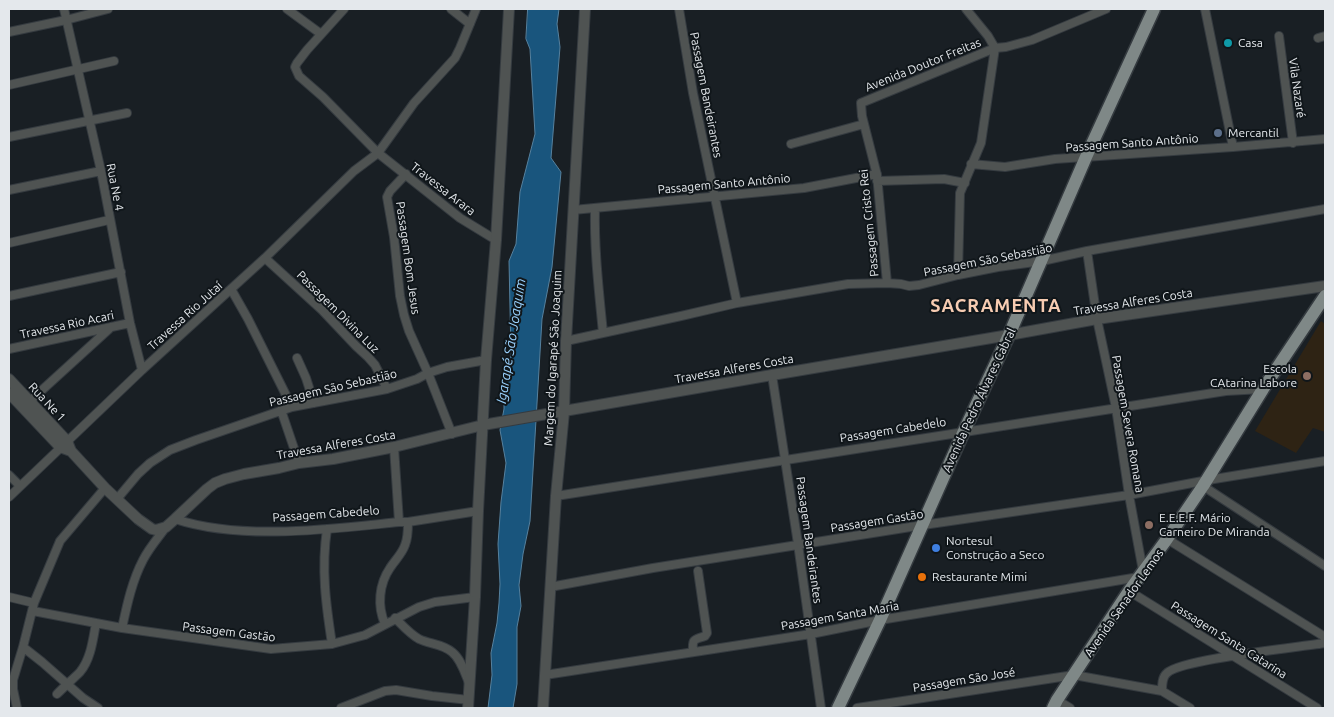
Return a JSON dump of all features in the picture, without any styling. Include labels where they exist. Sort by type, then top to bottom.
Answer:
[{"type":"main road","name":"Avenida Pedro Álvares Cabral","points":[[838,708],[880,620],[1009,335],[1086,157],[1154,9]]},
{"type":"main road","name":"Avenida Senador Lemos","points":[[1055,704],[1141,574],[1205,483],[1263,389],[1325,296]]},
{"type":"street","name":"Rua Ne 4","points":[[64,9],[100,171],[130,323],[142,370]]},
{"type":"street","points":[[9,32],[108,9]]},
{"type":"street","points":[[287,9],[321,34],[344,9]]},
{"type":"street","points":[[451,9],[470,24]]},
{"type":"street","name":"Travessa Rio Jutaí","points":[[9,497],[66,446],[142,370],[265,258],[354,171],[378,153],[414,103],[455,58],[476,9]]},
{"type":"street","points":[[466,703],[475,597],[478,511],[486,425],[486,360],[496,240],[509,9]]},
{"type":"street","name":"Margem do Igarapé São Joaquim","points":[[543,708],[585,9]]},
{"type":"street","name":"Passagem Bandeirantes","points":[[679,9],[693,93],[737,303]]},
{"type":"street","points":[[958,275],[960,193],[981,143],[995,48],[988,36],[966,9]]},
{"type":"street","name":"Avenida Doutor Freitas","points":[[861,103],[995,48],[1006,48],[1032,40],[1106,9]]},
{"type":"street","points":[[1206,9],[1234,147]]},
{"type":"street","name":"Travessa Arara","points":[[321,34],[297,63],[295,67],[299,76],[323,97],[378,153],[460,218],[496,240]]},
{"type":"street","name":"Vila Nazaré","points":[[1278,36],[1293,143]]},
{"type":"street","points":[[9,85],[114,61]]},
{"type":"street","name":"Passagem Cristo Rei","points":[[861,103],[860,107],[877,178],[887,283]]},
{"type":"street","points":[[9,137],[127,113]]},
{"type":"street","points":[[791,144],[864,124]]},
{"type":"street","name":"Passagem Santo Antônio","points":[[971,164],[1004,168],[1055,159],[1293,143],[1325,139]]},
{"type":"street","points":[[9,190],[100,171]]},
{"type":"street","name":"Passagem Bom Jesus","points":[[406,174],[390,191],[387,197],[394,237],[400,296],[409,331],[452,434]]},
{"type":"street","name":"Passagem Santo Antônio","points":[[573,210],[804,188],[877,178],[944,179],[965,183]]},
{"type":"street","points":[[595,208],[595,237],[603,333]]},
{"type":"street","name":"Passagem São Sebastião","points":[[566,341],[737,303],[848,284],[887,283],[908,286],[918,285],[998,267],[1042,261],[1088,251],[1325,210]]},
{"type":"street","points":[[9,243],[110,220]]},
{"type":"street","name":"Passagem Severa Romana","points":[[1088,251],[1097,319],[1116,408],[1141,574]]},
{"type":"street","name":"Passagem Divina Luz","points":[[265,258],[322,310],[368,356],[387,388]]},
{"type":"street","points":[[9,296],[121,272]]},
{"type":"street","name":"Travessa Alferes Costa","points":[[166,527],[215,483],[244,474],[394,447],[486,425],[772,375],[1097,319],[1325,286]]},
{"type":"street","points":[[231,289],[292,407]]},
{"type":"street","name":"Travessa Rio Acari","points":[[9,349],[130,323]]},
{"type":"street","points":[[30,401],[110,328]]},
{"type":"street","points":[[297,358],[314,403]]},
{"type":"street","name":"Passagem São Sebastião","points":[[117,499],[150,463],[170,450],[196,440],[281,410],[387,388],[447,367],[486,360]]},
{"type":"street","points":[[9,375],[9,380]]},
{"type":"street","name":"Passagem Bandeirantes","points":[[772,375],[821,708]]},
{"type":"street","name":"Rua Ne 1","points":[[9,380],[30,401],[66,446]]},
{"type":"street","name":"Passagem Cabedelo","points":[[556,496],[1226,391],[1263,389]]},
{"type":"street","name":"Rua Ne 1","points":[[9,393],[66,446]]},
{"type":"street","points":[[281,410],[299,463]]},
{"type":"street","points":[[66,446],[105,488],[138,519],[152,529],[156,530],[166,527]]},
{"type":"street","points":[[394,447],[399,522]]},
{"type":"street","name":"Passagem Gastão","points":[[550,586],[798,544],[1205,483],[1325,461]]},
{"type":"street","points":[[9,475],[20,486]]},
{"type":"street","points":[[1205,483],[1325,566]]},
{"type":"street","points":[[17,708],[13,689],[14,680],[33,607],[60,542],[105,488]]},
{"type":"street","name":"Passagem Cabedelo","points":[[175,519],[195,525],[244,530],[327,529],[408,522],[478,511]]},
{"type":"street","points":[[385,624],[381,609],[381,589],[384,578],[405,545],[408,522]]},
{"type":"street","points":[[122,628],[125,611],[136,577],[148,552],[166,527]]},
{"type":"street","points":[[327,529],[325,543],[325,599],[332,644]]},
{"type":"street","points":[[1167,539],[1325,638]]},
{"type":"street","points":[[693,652],[692,643],[694,640],[705,636],[707,633],[698,571]]},
{"type":"street","name":"Passagem Santa Maria","points":[[545,674],[811,634],[1141,574]]},
{"type":"street","name":"Passagem Santa Catarina","points":[[1129,592],[1316,708]]},
{"type":"street","name":"Passagem Gastão","points":[[9,597],[33,607],[96,623],[271,649],[332,644],[365,635],[419,607],[435,602],[475,597]]},
{"type":"street","points":[[395,618],[420,640],[453,652],[458,658],[469,683]]},
{"type":"street","points":[[58,694],[84,665],[90,651],[96,623]]},
{"type":"street","points":[[1190,708],[1162,691],[1164,676],[1171,669],[1189,663],[1325,643]]},
{"type":"street","points":[[24,647],[90,704],[98,708]]},
{"type":"street","name":"Passagem São José","points":[[857,708],[1074,675],[1162,691]]},
{"type":"street","points":[[341,708],[386,691],[396,690],[466,703]]},
{"type":"street","points":[[454,708],[466,703]]},
{"type":"street","points":[[1055,704],[1070,708]]},
{"type":"shaded area","name":"Escola CAtarina Labore","points":[[1321,321],[1325,324],[1325,432],[1313,428],[1296,453],[1255,431]]},
{"type":"water","name":"Igarapé São Joaquim","points":[[528,9],[559,9],[557,24],[560,47],[551,158],[561,172],[552,267],[542,319],[530,521],[519,585],[521,606],[517,627],[517,684],[513,708],[488,708],[492,675],[491,653],[499,603],[498,544],[506,463],[500,430],[504,409],[504,384],[509,371],[511,354],[509,261],[516,244],[520,192],[535,134],[530,49],[526,39]]},
{"type":"place","name":"Casa","points":[[1228,43]]},
{"type":"place","name":"Mercantil","points":[[1218,133]]},
{"type":"place","name":"Escola CAtarina Labore","points":[[1307,376]]},
{"type":"place","name":"E.E.E.F. Mário Carneiro De Miranda","points":[[1149,525]]},
{"type":"place","name":"Nortesul Construção a Seco","points":[[936,548]]},
{"type":"place","name":"Restaurante Mimi","points":[[922,577]]},
{"type":"district","name":"SACRAMENTA","points":[[996,306]]}]
